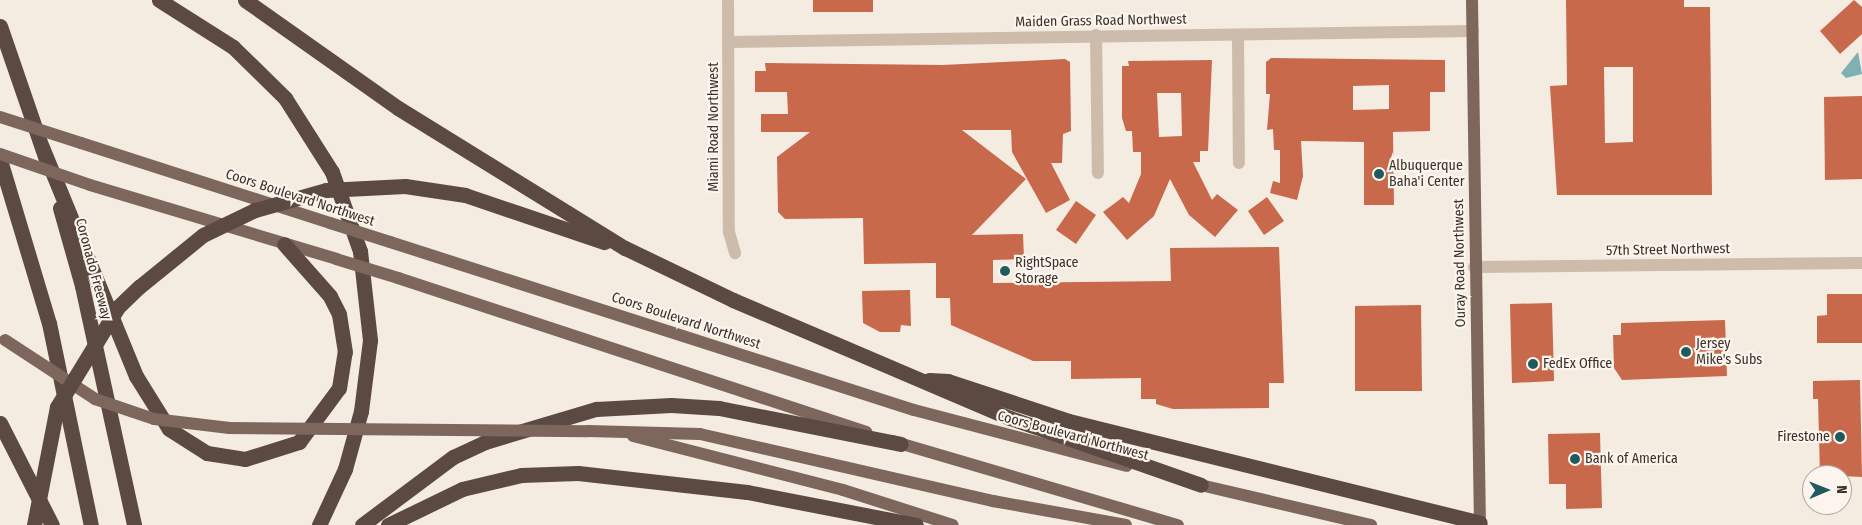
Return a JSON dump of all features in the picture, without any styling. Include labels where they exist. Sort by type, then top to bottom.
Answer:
[{"type":"highway","points":[[159,0],[233,47],[285,98],[332,172],[360,251],[370,340],[362,403],[345,469],[319,525]]},
{"type":"highway","points":[[245,0],[398,108],[625,248]]},
{"type":"highway","name":"Coronado Freeway","points":[[0,26],[42,147],[82,286],[134,525]]},
{"type":"highway","points":[[42,147],[140,383],[169,429],[207,453],[245,459],[299,442],[338,388],[345,352],[339,314],[330,296],[284,244]]},
{"type":"highway","points":[[0,160],[50,324],[91,525]]},
{"type":"highway","points":[[34,525],[57,407],[118,307],[139,286],[203,235],[254,210],[326,190],[405,186],[465,195],[625,248],[917,380],[1010,418],[1201,485]]},
{"type":"highway","points":[[917,380],[948,381],[1069,421],[1485,524]]},
{"type":"highway","points":[[362,525],[454,457],[485,442],[596,409],[671,405],[719,408],[900,444]]},
{"type":"highway","points":[[0,423],[52,525]]},
{"type":"highway","points":[[388,525],[462,489],[521,475],[578,473],[747,492],[916,525]]},
{"type":"main road","name":"Ouray Road Northwest","points":[[1472,0],[1474,267],[1485,524]]},
{"type":"main road","name":"Coors Boulevard Northwest","points":[[0,117],[914,410],[1201,485],[1371,525]]},
{"type":"main road","points":[[0,154],[90,184],[398,278],[900,444],[1178,525]]},
{"type":"main road","points":[[2,337],[95,399],[154,419],[229,428],[611,431],[700,434],[993,501],[1126,525]]},
{"type":"main road","points":[[611,431],[843,490],[953,525]]},
{"type":"street","name":"Miami Road Northwest","points":[[728,0],[729,232],[735,252]]},
{"type":"street","name":"Maiden Grass Road Northwest","points":[[729,42],[1096,35],[1238,35],[1473,31]]},
{"type":"street","points":[[1096,35],[1098,173]]},
{"type":"street","points":[[1238,35],[1239,163]]},
{"type":"street","name":"57th Street Northwest","points":[[1474,267],[1862,263]]},
{"type":"water","points":[[1858,52],[1862,74],[1846,78],[1841,73]]},
{"type":"building","points":[[813,0],[873,0],[873,12],[813,12]]},
{"type":"building","points":[[1566,0],[1684,0],[1684,7],[1710,7],[1712,195],[1557,195],[1550,86],[1567,85]],"holes":[[[1604,67],[1633,67],[1633,142],[1605,143]]]},
{"type":"building","points":[[1854,0],[1862,7],[1862,34],[1840,54],[1820,31]]},
{"type":"building","points":[[1271,58],[1445,60],[1445,92],[1430,92],[1430,131],[1393,132],[1394,205],[1364,205],[1364,142],[1301,141],[1303,176],[1297,200],[1270,193],[1273,181],[1280,183],[1280,150],[1274,150],[1273,129],[1267,130],[1270,94],[1266,94],[1266,62]],"holes":[[[1389,85],[1389,109],[1353,110],[1353,86]]]},
{"type":"building","points":[[1065,59],[1070,62],[1071,131],[1063,134],[1062,163],[1051,163],[1070,200],[1046,213],[1012,152],[1011,130],[962,130],[1026,179],[972,235],[1023,234],[1024,259],[993,260],[993,283],[1171,281],[1170,248],[1279,247],[1284,383],[1269,383],[1269,408],[1173,409],[1156,404],[1156,399],[1141,399],[1141,378],[1071,379],[1071,361],[1033,361],[951,325],[950,298],[936,298],[936,263],[864,264],[863,218],[785,219],[778,212],[777,157],[810,132],[761,132],[761,114],[788,114],[787,92],[755,92],[755,71],[766,71],[765,63],[943,65]]},
{"type":"building","points":[[1212,60],[1208,151],[1200,151],[1200,162],[1193,162],[1212,200],[1217,194],[1238,210],[1215,237],[1189,215],[1170,179],[1154,216],[1127,240],[1103,212],[1123,197],[1129,203],[1141,174],[1141,152],[1133,152],[1132,131],[1126,131],[1122,118],[1122,66],[1129,66],[1128,61]],"holes":[[[1157,93],[1181,93],[1182,136],[1159,137]]]},
{"type":"building","points":[[1862,96],[1862,179],[1825,180],[1824,97]]},
{"type":"building","points":[[1267,197],[1284,221],[1264,235],[1248,211]]},
{"type":"building","points":[[1076,201],[1096,215],[1076,244],[1056,230]]},
{"type":"building","points":[[910,290],[911,326],[901,325],[900,332],[880,332],[863,323],[862,291]]},
{"type":"building","points":[[1827,294],[1862,294],[1862,343],[1817,343],[1817,316],[1827,315]]},
{"type":"building","points":[[1552,303],[1554,381],[1512,383],[1510,304]]},
{"type":"building","points":[[1421,305],[1422,391],[1355,391],[1355,306]]},
{"type":"building","points":[[1725,320],[1727,376],[1622,380],[1614,368],[1613,335],[1621,335],[1621,323]]},
{"type":"building","name":"Firestone","points":[[1860,380],[1862,477],[1852,477],[1852,465],[1820,465],[1818,399],[1813,399],[1813,381]]},
{"type":"building","name":"Bank of America","points":[[1600,433],[1602,508],[1566,509],[1566,484],[1549,484],[1548,434]]},
{"type":"place","name":"Albuquerque Baha'i Center","points":[[1379,174]]},
{"type":"place","name":"RightSpace Storage","points":[[1005,271]]},
{"type":"place","name":"Jersey Mike's Subs","points":[[1686,352]]},
{"type":"place","name":"FedEx Office","points":[[1533,364]]},
{"type":"place","name":"Firestone","points":[[1840,437]]},
{"type":"place","name":"Bank of America","points":[[1575,459]]}]
